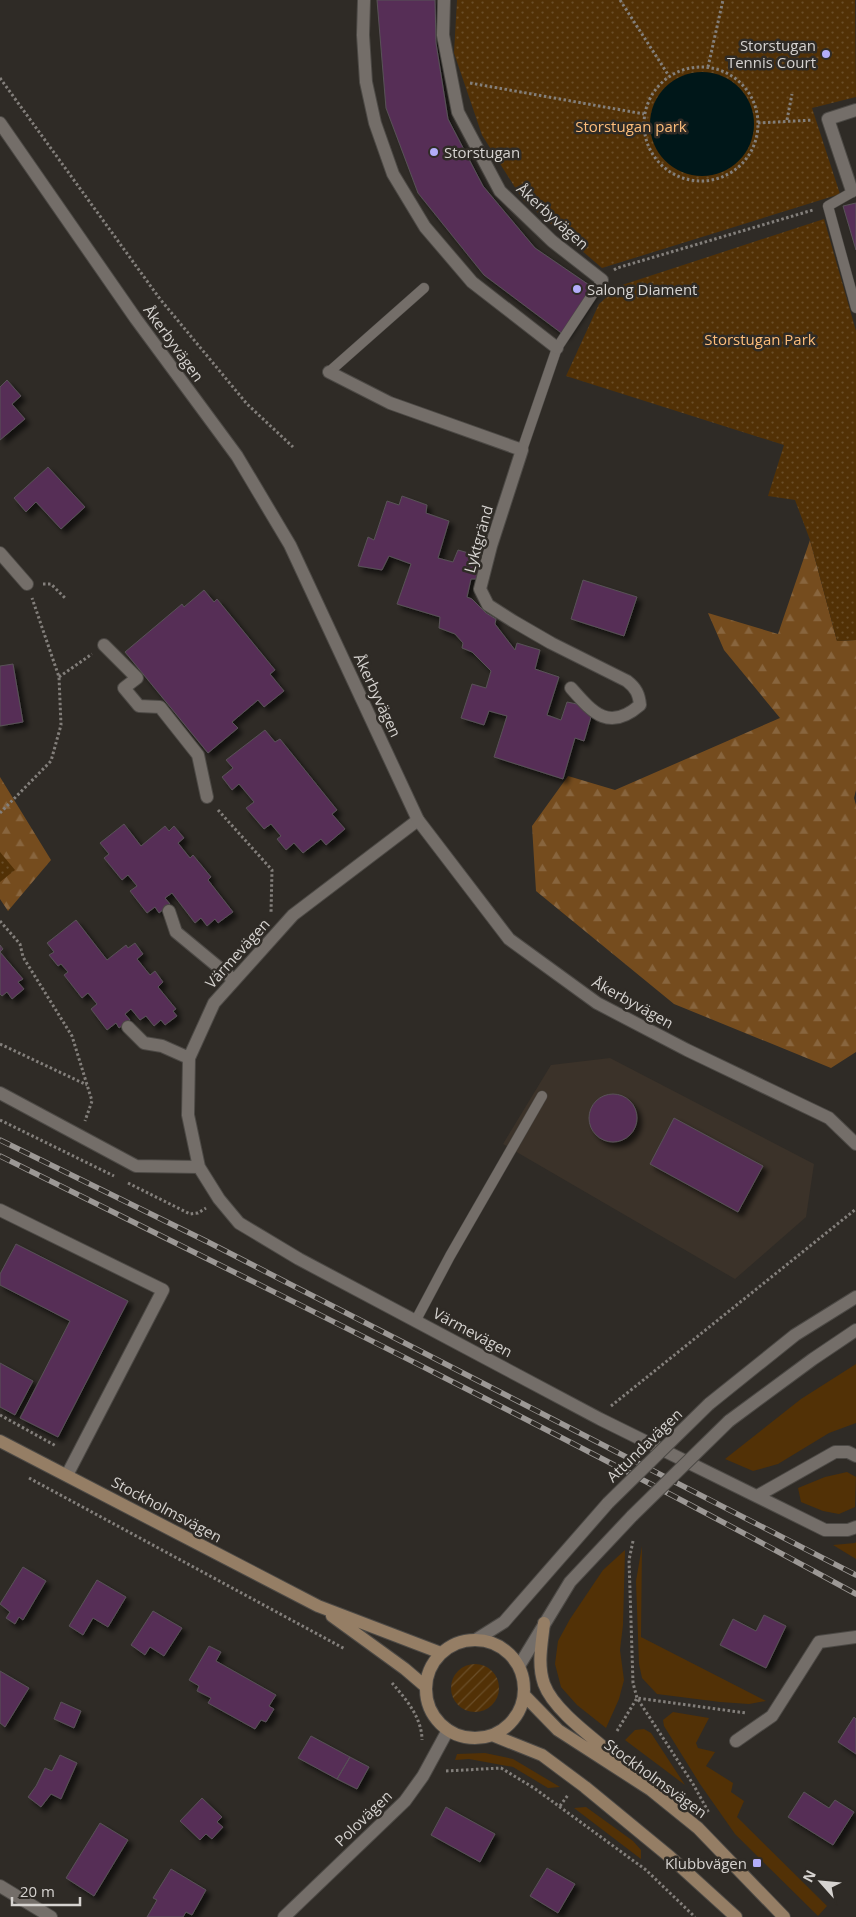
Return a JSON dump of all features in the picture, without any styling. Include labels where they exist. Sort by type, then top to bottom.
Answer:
[{"type":"main road","name":"Stockholmsvägen","points":[[0,1441],[318,1606],[441,1653]]},
{"type":"main road","name":"Stockholmsvägen","points":[[318,1606],[405,1669],[426,1687]]},
{"type":"main road","points":[[544,1623],[540,1652],[541,1668],[544,1684],[552,1698],[572,1720],[612,1753],[651,1790]]},
{"type":"main road","points":[[477,1639],[501,1647],[518,1666],[523,1680],[524,1695],[518,1712],[507,1726],[492,1735],[477,1738],[462,1736],[448,1730],[436,1719],[428,1704],[426,1687],[430,1669],[441,1653],[457,1643],[477,1639]]},
{"type":"main road","name":"Stockholmsvägen","points":[[524,1695],[558,1730],[651,1790],[698,1828],[784,1917]]},
{"type":"main road","points":[[492,1735],[542,1755],[585,1787],[670,1857],[736,1917]]},
{"type":"street","points":[[364,0],[363,35],[366,82],[375,123],[393,174],[425,227],[472,282],[557,348]]},
{"type":"street","name":"Åkerbyvägen","points":[[444,0],[443,35],[458,112],[500,190],[552,241],[602,280]]},
{"type":"street","points":[[854,191],[828,119],[856,110]]},
{"type":"street","name":"Åkerbyvägen","points":[[0,123],[136,319],[237,456],[290,545],[418,820],[509,939],[597,1003],[695,1054],[829,1118],[856,1144]]},
{"type":"street","points":[[329,372],[390,403],[522,450]]},
{"type":"street","name":"Lyktgränd","points":[[522,450],[491,546],[480,589],[488,606],[551,643],[627,681],[635,688],[639,696],[640,705],[624,717],[606,718],[587,706],[571,688]]},
{"type":"street","points":[[0,553],[27,584]]},
{"type":"street","points":[[104,646],[137,678],[124,688],[139,706],[160,708],[198,755],[207,797]]},
{"type":"street","name":"Värmevägen","points":[[418,820],[293,915],[214,1003],[189,1058],[188,1115],[199,1167],[219,1199],[239,1224],[298,1259],[600,1419],[825,1530],[848,1530],[856,1527]]},
{"type":"street","points":[[169,911],[176,932],[234,980]]},
{"type":"street","points":[[128,1027],[144,1043],[162,1046],[189,1058]]},
{"type":"street","points":[[0,1093],[136,1166],[199,1167]]},
{"type":"street","points":[[0,1210],[162,1290],[68,1476]]},
{"type":"street","name":"Attundavägen","points":[[477,1639],[504,1622],[608,1503],[709,1404],[795,1335],[856,1297]]},
{"type":"street","points":[[518,1666],[570,1582],[632,1516],[729,1421],[856,1330]]},
{"type":"street","points":[[757,1496],[835,1452],[848,1452],[856,1456]]},
{"type":"street","points":[[736,1742],[772,1716],[819,1642],[856,1637]]},
{"type":"street","name":"Polovägen","points":[[284,1917],[405,1801],[423,1776],[448,1730]]},
{"type":"street","points":[[0,1886],[51,1917]]},
{"type":"lane","points":[[854,191],[828,206],[856,308]]},
{"type":"lane","points":[[522,450],[557,348],[602,280]]},
{"type":"lane","points":[[329,372],[424,288]]},
{"type":"lane","points":[[416,1320],[450,1256],[542,1096]]},
{"type":"path","points":[[620,0],[669,76]]},
{"type":"path","points":[[708,67],[723,0]]},
{"type":"path","points":[[697,66],[708,67],[724,72],[736,79],[746,89],[753,101],[757,114],[756,142],[750,154],[730,174],[704,182],[690,181],[677,177],[665,170],[655,160],[648,148],[644,134],[644,114],[652,94],[660,83],[669,76],[684,69],[697,66]]},
{"type":"path","points":[[0,78],[160,299],[247,404],[293,447]]},
{"type":"path","points":[[452,79],[644,114]]},
{"type":"path","points":[[787,120],[792,94]]},
{"type":"path","points":[[758,123],[828,119]]},
{"type":"path","points":[[602,280],[617,268],[828,206]]},
{"type":"path","points":[[0,813],[51,761],[61,725],[60,677],[27,584],[51,584],[65,598]]},
{"type":"path","points":[[60,677],[104,646]]},
{"type":"path","points":[[207,797],[272,870],[271,939]]},
{"type":"path","points":[[0,922],[20,944],[23,957],[72,1036],[92,1101],[80,1136]]},
{"type":"path","points":[[0,1044],[88,1085]]},
{"type":"path","points":[[610,1408],[856,1209]]},
{"type":"path","points":[[0,1415],[56,1446]]},
{"type":"path","points":[[26,1477],[348,1651]]},
{"type":"path","points":[[638,1534],[633,1541],[629,1560],[633,1683],[637,1698],[693,1784],[710,1816]]},
{"type":"path","points":[[387,1678],[409,1702],[422,1731],[422,1745]]},
{"type":"path","points":[[637,1698],[772,1716]]},
{"type":"path","points":[[617,1731],[637,1698]]},
{"type":"path","points":[[423,1776],[448,1771],[501,1768],[560,1806],[646,1870],[695,1917]]},
{"type":"path","points":[[560,1806],[568,1795]]},
{"type":"shaded area","points":[[702,72],[722,76],[739,87],[750,104],[754,124],[750,144],[739,161],[722,172],[702,176],[682,172],[665,161],[654,144],[650,124],[654,104],[665,87],[682,76]]},
{"type":"shaded area","points":[[610,1058],[814,1164],[806,1217],[735,1279],[503,1144],[551,1065]]},
{"type":"green space","name":"Storstugan park","points":[[457,0],[855,0],[856,97],[812,108],[840,194],[602,268],[523,200],[482,135],[454,53]]},
{"type":"green space","name":"Storstugan Park","points":[[824,219],[856,331],[856,640],[837,641],[810,540],[795,500],[768,496],[784,445],[566,376],[599,304],[619,286]]},
{"type":"green space","points":[[810,540],[837,641],[856,640],[856,790],[854,798],[856,805],[856,1052],[831,1068],[674,1004],[536,891],[532,826],[568,776],[615,790],[780,718],[724,650],[708,613],[778,634]]},
{"type":"green space","points":[[0,777],[51,860],[8,911],[0,899]]},
{"type":"green space","points":[[0,852],[15,870],[0,882]]},
{"type":"green space","points":[[856,1364],[856,1423],[829,1433],[778,1464],[753,1471],[725,1459],[801,1399]]},
{"type":"green space","points":[[847,1472],[856,1477],[855,1507],[839,1514],[823,1511],[801,1502],[798,1488],[825,1477]]},
{"type":"green space","points":[[855,1543],[856,1559],[833,1545]]},
{"type":"green space","points":[[642,1546],[641,1637],[766,1701],[749,1704],[657,1694],[642,1678],[639,1664],[636,1581]]},
{"type":"green space","points":[[625,1550],[623,1625],[620,1650],[624,1680],[619,1699],[606,1728],[577,1705],[561,1687],[555,1664],[558,1641],[570,1619],[603,1570]]},
{"type":"green space","points":[[475,1664],[484,1666],[492,1671],[497,1679],[499,1688],[497,1697],[492,1705],[484,1710],[475,1712],[466,1710],[458,1705],[453,1697],[451,1688],[453,1679],[458,1671],[466,1666]]},
{"type":"green space","points":[[673,1712],[709,1718],[696,1743],[698,1748],[715,1752],[706,1766],[733,1783],[731,1792],[744,1801],[737,1817],[827,1906],[818,1916],[735,1834],[700,1784],[664,1726],[663,1720]]},
{"type":"green space","points":[[644,1729],[651,1733],[685,1785],[625,1740],[635,1730]]},
{"type":"green space","points":[[485,1753],[513,1759],[560,1787],[548,1788],[513,1767],[469,1759],[455,1760],[457,1754]]},
{"type":"green space","points":[[586,1807],[633,1841],[641,1850],[641,1859],[574,1808]]},
{"type":"building","name":"Storstugan","points":[[377,0],[435,0],[436,43],[448,119],[483,186],[535,248],[595,289],[564,335],[484,275],[418,193],[386,108]]},
{"type":"building","points":[[856,203],[856,250],[843,206]]},
{"type":"building","points":[[7,380],[21,396],[12,404],[25,419],[0,440],[0,387]]},
{"type":"building","points":[[48,467],[85,507],[61,529],[36,502],[26,512],[14,498]]},
{"type":"building","points":[[402,496],[427,505],[426,513],[449,521],[438,558],[453,562],[458,550],[483,557],[478,579],[471,579],[467,597],[496,619],[495,624],[515,650],[517,643],[540,650],[535,669],[559,677],[547,715],[561,720],[567,702],[587,706],[593,710],[584,741],[575,738],[563,779],[494,757],[507,716],[489,711],[484,725],[461,718],[472,684],[486,688],[491,671],[472,652],[462,648],[463,643],[455,634],[439,628],[440,617],[397,604],[411,564],[389,556],[382,570],[358,566],[368,537],[374,540],[387,501],[399,505]]},
{"type":"building","points":[[583,580],[637,597],[624,636],[571,619]]},
{"type":"building","points":[[204,590],[214,602],[217,599],[275,670],[270,674],[284,691],[264,707],[258,700],[232,722],[238,728],[208,753],[125,652],[182,604],[184,607]]},
{"type":"building","points":[[13,664],[23,722],[0,726],[0,666]]},
{"type":"building","points":[[265,730],[275,742],[280,739],[337,810],[332,814],[345,829],[326,845],[321,839],[303,853],[294,843],[286,850],[277,839],[281,836],[271,824],[264,829],[246,808],[254,802],[239,784],[232,790],[222,777],[233,768],[226,760]]},
{"type":"building","points":[[124,824],[141,846],[165,826],[169,831],[174,826],[184,838],[178,843],[190,858],[193,855],[211,877],[208,880],[233,912],[218,923],[215,919],[207,926],[201,918],[195,923],[172,893],[165,898],[170,904],[159,913],[155,907],[147,913],[130,891],[137,886],[128,875],[122,880],[104,858],[109,854],[100,843]]},
{"type":"building","points":[[76,920],[107,960],[126,945],[128,948],[135,943],[143,954],[137,959],[150,975],[155,971],[163,982],[158,987],[176,1009],[173,1011],[177,1016],[165,1025],[161,1020],[154,1026],[146,1016],[140,1020],[131,1009],[125,1014],[130,1020],[119,1028],[116,1023],[107,1030],[91,1009],[97,1004],[88,993],[82,998],[64,975],[68,972],[61,964],[58,966],[49,955],[54,952],[47,943]]},
{"type":"building","points":[[0,952],[23,979],[18,982],[24,989],[12,999],[7,992],[2,996],[0,994]]},
{"type":"building","points":[[613,1094],[622,1096],[630,1101],[635,1109],[637,1118],[635,1127],[630,1135],[622,1140],[613,1142],[604,1140],[596,1135],[591,1127],[589,1118],[591,1109],[596,1101],[604,1096]]},
{"type":"building","points":[[674,1118],[763,1166],[738,1212],[650,1164]]},
{"type":"building","points":[[16,1244],[128,1301],[58,1437],[20,1418],[70,1321],[0,1285],[0,1274]]},
{"type":"building","points":[[0,1363],[33,1381],[15,1415],[0,1407]]},
{"type":"building","points":[[23,1567],[46,1581],[23,1620],[19,1617],[15,1624],[6,1618],[10,1612],[0,1604]]},
{"type":"building","points":[[97,1580],[126,1597],[108,1627],[93,1618],[83,1635],[69,1626]]},
{"type":"building","points":[[153,1611],[182,1628],[164,1656],[150,1647],[145,1655],[131,1645]]},
{"type":"building","points":[[764,1615],[786,1626],[766,1668],[720,1645],[733,1619],[756,1631]]},
{"type":"building","points":[[209,1646],[221,1652],[216,1661],[276,1695],[269,1706],[274,1709],[266,1722],[261,1720],[255,1729],[208,1703],[211,1698],[197,1691],[199,1686],[189,1680]]},
{"type":"building","points":[[0,1671],[29,1688],[5,1727],[0,1723]]},
{"type":"building","points":[[61,1702],[81,1711],[74,1728],[54,1719]]},
{"type":"building","points":[[854,1717],[856,1719],[856,1754],[838,1742]]},
{"type":"building","points":[[311,1736],[350,1757],[337,1779],[298,1758]]},
{"type":"building","points":[[60,1755],[77,1763],[61,1799],[51,1794],[41,1807],[28,1797],[45,1768],[52,1771]]},
{"type":"building","points":[[350,1757],[369,1767],[357,1789],[337,1779]]},
{"type":"building","points":[[804,1792],[829,1808],[835,1800],[854,1812],[833,1845],[788,1817]]},
{"type":"building","points":[[202,1798],[222,1817],[217,1822],[223,1827],[212,1839],[206,1834],[200,1840],[180,1821]]},
{"type":"building","points":[[446,1807],[495,1834],[480,1862],[431,1835]]},
{"type":"building","points":[[100,1823],[128,1840],[94,1896],[66,1878]]},
{"type":"building","points":[[547,1868],[575,1884],[558,1913],[530,1896]]},
{"type":"building","points":[[171,1869],[206,1890],[192,1915],[186,1912],[183,1917],[147,1917],[157,1900],[153,1898]]},
{"type":"railway","points":[[0,1140],[208,1242],[856,1575]]},
{"type":"railway","points":[[0,1156],[323,1316],[537,1425],[856,1594]]},
{"type":"place","name":"Storstugan Tennis Court","points":[[826,54]]},
{"type":"place","name":"Storstugan","points":[[434,152]]},
{"type":"place","name":"Salong Diament","points":[[577,289]]},
{"type":"place","name":"Klubbvägen","points":[[757,1863]]}]
